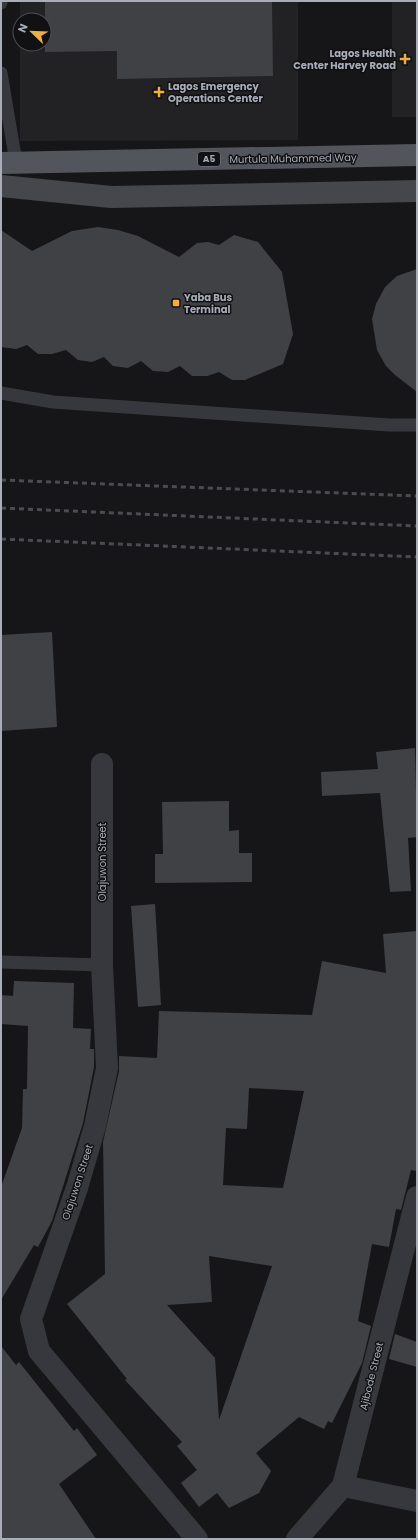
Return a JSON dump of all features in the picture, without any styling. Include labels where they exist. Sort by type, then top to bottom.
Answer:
[{"type":"main road","name":"Murtula Muhammed Way","points":[[9,163],[417,156]]},
{"type":"main road","points":[[1,186],[111,197],[417,191]]},
{"type":"street","name":"Olajuwon Street","points":[[102,764],[102,965],[107,1068],[95,1126],[77,1188],[31,1319],[39,1351],[197,1539]]},
{"type":"street","name":"Ajibode Street","points":[[297,1539],[343,1486],[417,1197]]},
{"type":"street","points":[[343,1486],[417,1501]]},
{"type":"lane","points":[[1,73],[9,163]]},
{"type":"lane","points":[[1,393],[52,402],[389,425],[417,425]]},
{"type":"lane","points":[[1,962],[102,965]]},
{"type":"shaded area","name":"Lagos Emergency Operations Center","points":[[20,1],[298,1],[298,140],[20,141],[20,52],[52,52],[52,12],[20,12]]},
{"type":"shaded area","name":"Lagos Health Center Harvey Road","points":[[392,1],[417,1],[417,117],[392,117]]},
{"type":"building","points":[[45,1],[272,1],[273,76],[117,79],[117,51],[52,52],[52,12],[45,12]]},
{"type":"building","points":[[98,227],[118,230],[138,236],[179,257],[197,243],[208,242],[219,245],[234,235],[258,242],[282,272],[293,334],[283,364],[245,380],[232,380],[219,372],[207,376],[192,376],[180,366],[168,372],[153,371],[141,361],[128,368],[113,366],[104,357],[92,362],[78,360],[66,350],[52,354],[38,354],[27,345],[16,349],[1,347],[1,230],[32,251],[72,231]]},
{"type":"building","points":[[417,269],[417,392],[386,366],[377,350],[372,319],[376,304],[385,287],[397,276]]},
{"type":"building","points":[[52,632],[57,727],[1,731],[1,635]]},
{"type":"building","points":[[415,748],[417,837],[408,838],[411,891],[390,892],[380,793],[322,796],[321,772],[378,769],[376,752]]},
{"type":"building","points":[[229,801],[229,831],[239,830],[239,853],[252,853],[252,882],[155,883],[155,854],[163,854],[162,802]]},
{"type":"building","points":[[155,904],[161,1005],[138,1007],[131,906]]},
{"type":"building","points":[[417,931],[417,1171],[411,1170],[401,1210],[396,1209],[389,1247],[372,1244],[358,1321],[371,1326],[362,1363],[332,1423],[328,1421],[324,1429],[299,1417],[256,1453],[271,1471],[259,1493],[229,1508],[217,1493],[199,1507],[181,1483],[197,1470],[177,1446],[182,1442],[125,1380],[127,1379],[67,1304],[105,1274],[103,1142],[119,1071],[119,1056],[157,1058],[159,1011],[312,1015],[322,961],[386,973],[383,934]],"holes":[[[249,1088],[304,1091],[283,1188],[223,1185],[226,1128],[247,1129]],[[209,1256],[272,1266],[219,1420],[215,1358],[167,1305],[212,1302]]]},
{"type":"building","points":[[14,981],[74,983],[73,1028],[91,1029],[90,1049],[94,1049],[94,1067],[83,1123],[52,1221],[38,1247],[34,1245],[1,1300],[1,1187],[22,1128],[23,1089],[27,1089],[28,1026],[1,1024],[1,995],[13,996]]},
{"type":"building","points":[[395,1334],[417,1342],[417,1367],[389,1359]]},
{"type":"building","points":[[1,1346],[16,1365],[19,1362],[74,1431],[77,1428],[97,1455],[59,1484],[96,1539],[1,1539]]},
{"type":"railway","points":[[1,480],[417,496]]},
{"type":"railway","points":[[1,508],[417,526]]},
{"type":"railway","points":[[1,539],[417,557]]},
{"type":"place","name":"Lagos Health Center Harvey Road","points":[[405,59]]},
{"type":"place","name":"Lagos Emergency Operations Center","points":[[159,92]]},
{"type":"place","name":"Yaba Bus Terminal","points":[[176,303]]}]
